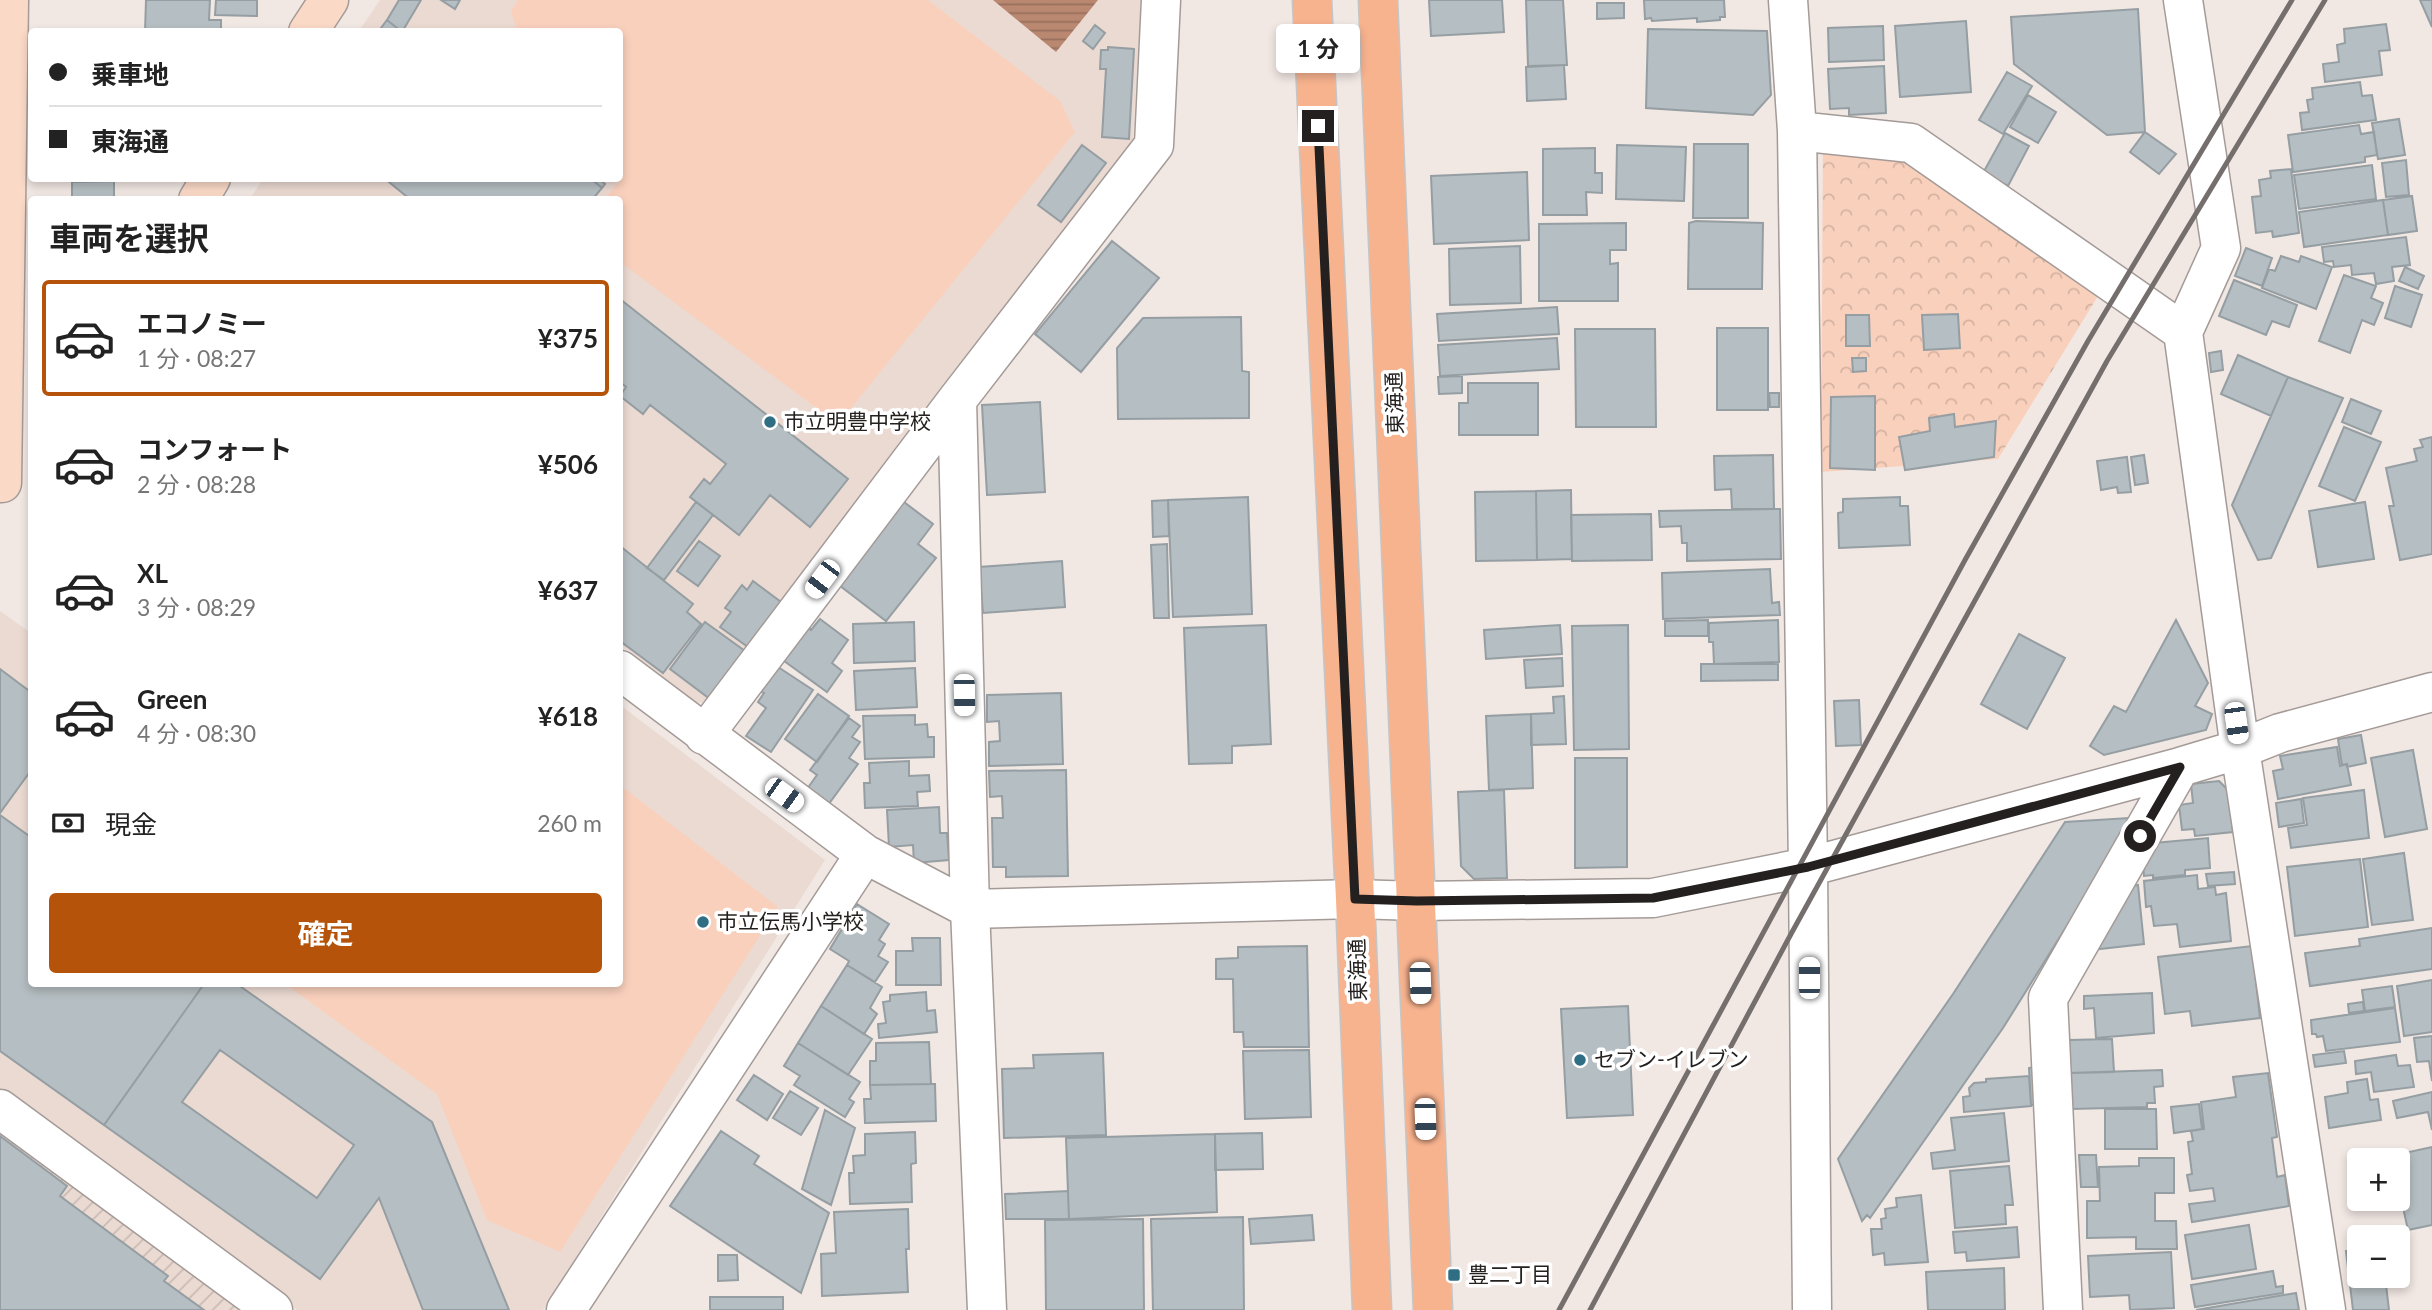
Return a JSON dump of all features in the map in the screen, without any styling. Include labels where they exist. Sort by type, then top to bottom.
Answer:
[{"type":"main road","name":"東海通","points":[[1312,0],[1355,899],[1371,1310]]},
{"type":"main road","name":"東海通","points":[[1378,0],[1433,1310]]},
{"type":"street","points":[[1,483],[9,0]]},
{"type":"street","points":[[311,28],[329,0]]},
{"type":"street","points":[[704,735],[1154,145],[1161,0]]},
{"type":"street","points":[[1788,0],[1797,131],[1812,1310]]},
{"type":"street","points":[[2183,0],[2221,248],[2183,332],[2240,749],[2326,1310]]},
{"type":"street","points":[[1797,131],[1911,143],[2183,332]]},
{"type":"street","points":[[957,400],[970,909],[987,1310]]},
{"type":"street","points":[[1,483],[28,446]]},
{"type":"street","points":[[623,672],[865,854],[970,909],[1355,899],[1417,901],[1653,898],[1808,867],[2180,767],[2240,749],[2280,733],[2432,692]]},
{"type":"street","points":[[2063,1310],[2048,998],[2180,767]]},
{"type":"street","points":[[566,1310],[865,854]]},
{"type":"street","points":[[0,1109],[273,1310]]},
{"type":"shaded area","name":"市立明豊中学校","points":[[380,0],[1141,0],[1133,141],[710,702],[697,703],[623,646],[623,196],[252,196],[261,182],[623,182],[623,28],[361,28]]},
{"type":"shaded area","points":[[993,0],[1098,0],[1056,52]]},
{"type":"shaded area","name":"市立伝馬小学校","points":[[0,611],[28,631],[28,987],[623,987],[623,707],[825,860],[543,1310],[297,1310],[0,1091]]},
{"type":"shaded area","points":[[0,1127],[243,1310],[0,1310]]},
{"type":"green space","points":[[518,0],[928,0],[1060,101],[1075,132],[838,424],[623,264],[623,196],[607,196],[618,182],[623,182],[623,28],[516,28],[511,11]]},
{"type":"green space","points":[[1823,133],[1911,143],[2098,296],[1998,459],[1821,472]]},
{"type":"green space","points":[[623,787],[778,907],[560,1252],[487,1220],[437,1094],[289,987],[623,987]]},
{"type":"building","points":[[146,0],[210,0],[209,20],[221,20],[221,28],[145,28]]},
{"type":"building","points":[[216,0],[257,0],[257,16],[215,15]]},
{"type":"building","points":[[399,0],[421,0],[404,28],[397,28],[387,20]]},
{"type":"building","points":[[441,0],[460,0],[455,9]]},
{"type":"building","points":[[1429,0],[1502,0],[1504,32],[1431,36]]},
{"type":"building","points":[[1526,0],[1563,0],[1567,65],[1528,66]]},
{"type":"building","points":[[1644,0],[1724,0],[1725,17],[1697,22],[1697,18],[1652,21],[1651,18],[1645,19]]},
{"type":"building","points":[[2420,0],[2432,0],[2432,27]]},
{"type":"building","points":[[1597,3],[1624,3],[1624,18],[1597,19]]},
{"type":"building","points":[[2138,9],[2145,132],[2107,135],[2014,64],[2011,17]]},
{"type":"building","points":[[387,20],[397,28],[381,28]]},
{"type":"building","points":[[1966,21],[1971,92],[1900,97],[1895,26]]},
{"type":"building","points":[[2386,24],[2390,50],[2379,51],[2382,75],[2325,82],[2323,64],[2339,62],[2337,45],[2345,43],[2344,29]]},
{"type":"building","points":[[1095,25],[1105,33],[1093,49],[1083,41]]},
{"type":"building","points":[[1883,26],[1884,60],[1829,62],[1828,28]]},
{"type":"building","points":[[1648,29],[1767,31],[1771,95],[1753,115],[1646,108]]},
{"type":"building","points":[[1108,47],[1134,49],[1129,139],[1102,137],[1106,69],[1100,69],[1101,50],[1108,50]]},
{"type":"building","points":[[1564,65],[1566,99],[1527,101],[1526,67]]},
{"type":"building","points":[[1884,66],[1886,113],[1849,115],[1849,108],[1830,109],[1828,69]]},
{"type":"building","points":[[2007,72],[2032,86],[2003,134],[1979,120]]},
{"type":"building","points":[[2360,82],[2362,96],[2372,95],[2376,120],[2302,130],[2300,113],[2309,112],[2307,100],[2313,99],[2312,88]]},
{"type":"building","points":[[2028,95],[2056,112],[2038,143],[2010,127]]},
{"type":"building","points":[[2399,119],[2405,155],[2378,159],[2372,123]]},
{"type":"building","points":[[2359,125],[2361,134],[2374,132],[2377,155],[2365,157],[2365,162],[2293,172],[2288,135]]},
{"type":"building","points":[[2145,132],[2176,154],[2159,174],[2130,152]]},
{"type":"building","points":[[2005,133],[2029,146],[2008,186],[1983,173]]},
{"type":"building","points":[[1694,144],[1748,144],[1748,218],[1693,218]]},
{"type":"building","points":[[1082,145],[1106,163],[1061,222],[1038,205]]},
{"type":"building","points":[[1617,145],[1686,147],[1684,201],[1616,199]]},
{"type":"building","points":[[1595,148],[1595,173],[1602,173],[1602,193],[1586,192],[1587,215],[1543,215],[1543,149]]},
{"type":"building","points":[[2406,160],[2409,195],[2386,197],[2382,163]]},
{"type":"building","points":[[2372,165],[2376,199],[2299,209],[2294,175]]},
{"type":"building","points":[[2291,169],[2299,233],[2273,237],[2272,231],[2256,233],[2252,197],[2261,196],[2259,180],[2271,178],[2270,171]]},
{"type":"building","points":[[1527,172],[1529,240],[1434,244],[1431,176]]},
{"type":"building","points":[[72,182],[114,182],[114,196],[72,196]]},
{"type":"building","points":[[389,182],[595,182],[602,188],[595,196],[406,196]]},
{"type":"building","points":[[595,182],[603,182],[605,184],[602,188]]},
{"type":"building","points":[[2412,196],[2417,231],[2388,235],[2383,200]]},
{"type":"building","points":[[2383,200],[2388,235],[2304,247],[2299,212]]},
{"type":"building","points":[[1626,223],[1626,250],[1610,250],[1610,264],[1618,263],[1618,301],[1539,301],[1539,224]]},
{"type":"building","points":[[1689,223],[1763,223],[1762,289],[1688,289]]},
{"type":"building","points":[[2406,237],[2410,265],[2392,267],[2394,281],[2376,284],[2374,273],[2352,275],[2351,265],[2334,267],[2333,261],[2324,262],[2322,247]]},
{"type":"building","points":[[1112,241],[1159,278],[1081,372],[1035,334]]},
{"type":"building","points":[[1520,246],[1521,303],[1450,305],[1449,249]]},
{"type":"building","points":[[2246,248],[2272,258],[2262,286],[2235,276]]},
{"type":"building","points":[[2281,256],[2299,262],[2301,256],[2332,267],[2316,309],[2262,288],[2269,269],[2275,271]]},
{"type":"building","points":[[2405,267],[2424,276],[2418,289],[2399,281]]},
{"type":"building","points":[[2344,275],[2376,286],[2371,298],[2383,303],[2374,325],[2362,320],[2350,353],[2319,341]]},
{"type":"building","points":[[2234,280],[2297,305],[2289,327],[2272,321],[2266,335],[2219,316]]},
{"type":"building","points":[[2395,286],[2422,295],[2411,327],[2385,318]]},
{"type":"building","points":[[623,301],[848,479],[810,527],[770,495],[739,535],[690,497],[704,479],[710,484],[726,464],[650,405],[643,414],[623,398],[626,387],[623,384]]},
{"type":"building","points":[[1557,307],[1559,334],[1439,341],[1437,314]]},
{"type":"building","points":[[1958,314],[1960,348],[1924,350],[1922,315]]},
{"type":"building","points":[[1846,315],[1869,315],[1870,346],[1846,346]]},
{"type":"building","points":[[1241,317],[1242,371],[1249,372],[1249,418],[1118,419],[1117,348],[1143,318]]},
{"type":"building","points":[[1717,328],[1768,328],[1768,410],[1717,410]]},
{"type":"building","points":[[1575,329],[1655,329],[1656,427],[1576,427]]},
{"type":"building","points":[[1557,338],[1559,369],[1440,376],[1438,345]]},
{"type":"building","points":[[2221,351],[2223,370],[2211,372],[2209,353]]},
{"type":"building","points":[[2238,355],[2288,377],[2271,416],[2221,394]]},
{"type":"building","points":[[1852,358],[1866,358],[1866,371],[1853,372]]},
{"type":"building","points":[[1462,376],[1462,393],[1439,394],[1438,377]]},
{"type":"building","points":[[2288,377],[2343,398],[2271,558],[2258,560],[2232,505]]},
{"type":"building","points":[[1468,383],[1538,383],[1538,435],[1459,435],[1459,403],[1468,403]]},
{"type":"building","points":[[1769,393],[1779,393],[1779,407],[1770,407]]},
{"type":"building","points":[[1875,396],[1875,470],[1830,468],[1831,397]]},
{"type":"building","points":[[2351,399],[2381,411],[2371,434],[2342,422]]},
{"type":"building","points":[[1040,402],[1045,492],[987,495],[982,405]]},
{"type":"building","points":[[1954,414],[1955,427],[1996,421],[1994,457],[1905,470],[1899,437],[1930,431],[1929,418]]},
{"type":"building","points":[[2344,427],[2381,442],[2355,501],[2319,486]]},
{"type":"building","points":[[2432,437],[2432,554],[2400,560],[2389,506],[2394,506],[2386,468],[2417,461],[2414,449],[2423,447],[2420,440]]},
{"type":"building","points":[[1773,455],[1774,509],[1732,509],[1731,489],[1715,490],[1714,456]]},
{"type":"building","points":[[2144,455],[2148,483],[2135,485],[2131,457]]},
{"type":"building","points":[[2127,457],[2131,492],[2118,493],[2117,487],[2101,490],[2097,461]]},
{"type":"building","points":[[1571,490],[1572,559],[1537,560],[1536,491]]},
{"type":"building","points":[[1536,491],[1537,560],[1476,561],[1475,492]]},
{"type":"building","points":[[1248,497],[1252,614],[1173,617],[1168,500]]},
{"type":"building","points":[[1900,497],[1900,506],[1908,506],[1910,545],[1839,548],[1838,513],[1843,512],[1843,499]]},
{"type":"building","points":[[900,499],[933,524],[918,544],[936,558],[886,621],[835,582]]},
{"type":"building","points":[[1168,500],[1169,536],[1153,537],[1152,501]]},
{"type":"building","points":[[696,502],[713,515],[664,580],[647,568]]},
{"type":"building","points":[[2365,502],[2374,559],[2318,567],[2309,511]]},
{"type":"building","points":[[1780,509],[1781,559],[1687,561],[1687,543],[1682,543],[1681,526],[1660,527],[1659,511]]},
{"type":"building","points":[[1651,514],[1652,560],[1572,561],[1571,515]]},
{"type":"building","points":[[699,541],[720,556],[698,586],[677,571]]},
{"type":"building","points":[[1167,544],[1169,618],[1154,618],[1151,545]]},
{"type":"building","points":[[623,548],[693,604],[687,612],[701,624],[663,673],[623,643]]},
{"type":"building","points":[[1062,561],[1065,607],[983,613],[979,567]]},
{"type":"building","points":[[1770,569],[1772,603],[1779,602],[1780,615],[1663,619],[1662,573]]},
{"type":"building","points":[[753,581],[781,602],[748,647],[720,627],[731,612],[725,608],[742,585],[747,590]]},
{"type":"building","points":[[820,619],[848,640],[832,663],[842,671],[827,692],[780,658],[804,624],[811,630]]},
{"type":"building","points":[[1708,620],[1708,636],[1665,636],[1665,621]]},
{"type":"building","points":[[1778,620],[1779,662],[1714,664],[1713,642],[1709,642],[1709,623]]},
{"type":"building","points":[[2176,620],[2208,683],[2195,706],[2212,714],[2206,730],[2104,755],[2090,746],[2114,706],[2126,712]]},
{"type":"building","points":[[705,622],[745,651],[710,699],[670,669]]},
{"type":"building","points":[[914,622],[915,661],[854,663],[853,624]]},
{"type":"building","points":[[1266,625],[1271,744],[1232,746],[1232,763],[1189,764],[1184,628]]},
{"type":"building","points":[[1560,625],[1562,654],[1486,659],[1484,630]]},
{"type":"building","points":[[1628,625],[1629,749],[1574,750],[1572,626]]},
{"type":"building","points":[[2019,634],[2065,658],[2027,729],[1981,704]]},
{"type":"building","points":[[1562,658],[1563,686],[1526,688],[1524,660]]},
{"type":"building","points":[[1701,664],[1778,664],[1778,680],[1701,681]]},
{"type":"building","points":[[775,665],[813,690],[771,752],[746,736],[766,708],[758,702],[764,693],[758,690]]},
{"type":"building","points":[[915,668],[917,707],[856,710],[854,671]]},
{"type":"building","points":[[0,669],[28,690],[28,774],[0,813]]},
{"type":"building","points":[[1061,693],[1063,764],[989,766],[989,742],[1000,741],[999,721],[987,722],[987,695]]},
{"type":"building","points":[[818,694],[849,716],[817,762],[785,739]]},
{"type":"building","points":[[1564,696],[1566,744],[1531,745],[1531,714],[1554,713],[1553,697]]},
{"type":"building","points":[[1859,700],[1861,745],[1836,746],[1834,701]]},
{"type":"building","points":[[1531,714],[1533,788],[1489,790],[1486,716]]},
{"type":"building","points":[[915,715],[915,725],[927,724],[928,737],[934,737],[934,757],[865,759],[863,716]]},
{"type":"building","points":[[849,718],[860,726],[852,737],[860,742],[849,758],[858,764],[828,805],[807,789],[817,775],[810,770]]},
{"type":"building","points":[[2361,735],[2366,763],[2347,767],[2347,764],[2342,765],[2338,739]]},
{"type":"building","points":[[2337,747],[2340,766],[2347,764],[2351,785],[2278,799],[2273,771],[2283,769],[2280,756]]},
{"type":"building","points":[[2413,750],[2427,829],[2385,837],[2371,758]]},
{"type":"building","points":[[1575,758],[1627,758],[1627,867],[1575,868]]},
{"type":"building","points":[[909,761],[909,776],[929,775],[930,791],[917,792],[918,806],[865,808],[864,783],[870,783],[869,763]]},
{"type":"building","points":[[1066,770],[1068,876],[1006,877],[1006,867],[993,867],[992,818],[1003,818],[1002,796],[990,797],[989,771]]},
{"type":"building","points":[[2219,781],[2228,790],[2233,832],[2195,836],[2194,829],[2182,830],[2179,805],[2193,803],[2191,784]]},
{"type":"building","points":[[1504,790],[1507,878],[1474,879],[1461,866],[1458,792]]},
{"type":"building","points":[[2364,790],[2369,838],[2291,848],[2288,828],[2307,825],[2303,798]]},
{"type":"building","points":[[2301,799],[2304,823],[2279,827],[2276,803]]},
{"type":"building","points":[[939,807],[940,833],[947,833],[949,860],[914,863],[913,845],[889,847],[887,810]]},
{"type":"building","points":[[0,815],[28,835],[28,987],[202,987],[104,1125],[0,1051]]},
{"type":"building","points":[[2129,818],[2130,825],[2003,1028],[1870,1218],[1867,1215],[1862,1221],[1838,1159],[1953,994],[2065,822]]},
{"type":"building","points":[[2208,838],[2210,868],[2185,870],[2185,875],[2153,878],[2153,875],[2144,876],[2143,864],[2154,843]]},
{"type":"building","points":[[2404,853],[2413,920],[2372,925],[2363,859]]},
{"type":"building","points":[[2360,859],[2368,927],[2295,936],[2287,867]]},
{"type":"building","points":[[2234,872],[2235,884],[2208,886],[2206,874]]},
{"type":"building","points":[[2197,875],[2198,889],[2215,887],[2216,895],[2226,893],[2231,941],[2180,947],[2177,924],[2154,926],[2151,906],[2146,907],[2144,881]]},
{"type":"building","points":[[2138,885],[2144,944],[2091,950],[2132,886]]},
{"type":"building","points":[[857,904],[889,924],[879,940],[885,944],[878,956],[888,962],[875,982],[847,965],[849,961],[830,949]]},
{"type":"building","points":[[2432,928],[2432,969],[2310,986],[2305,953],[2360,946],[2359,939]]},
{"type":"building","points":[[912,938],[940,938],[941,985],[896,985],[896,951],[913,951]]},
{"type":"building","points":[[1307,946],[1309,1047],[1244,1047],[1243,1032],[1234,1032],[1233,979],[1216,979],[1216,959],[1238,958],[1238,947]]},
{"type":"building","points":[[2252,946],[2260,1018],[2192,1026],[2190,1011],[2165,1014],[2158,957]]},
{"type":"building","points":[[847,965],[882,987],[870,1008],[877,1014],[864,1034],[821,1006]]},
{"type":"building","points":[[2432,980],[2432,1032],[2404,1036],[2397,986]]},
{"type":"building","points":[[2392,986],[2395,1007],[2365,1011],[2362,990]]},
{"type":"building","points":[[202,987],[241,987],[432,1122],[509,1310],[423,1310],[379,1198],[320,1279],[104,1125]],"holes":[[[220,1050],[354,1145],[317,1198],[182,1102]]]},
{"type":"building","points":[[926,992],[927,1011],[935,1010],[937,1032],[879,1038],[878,1024],[886,1023],[883,1002],[890,1001],[890,995]]},
{"type":"building","points":[[2152,993],[2154,1033],[2096,1038],[2094,1008],[2084,1009],[2084,996]]},
{"type":"building","points":[[2363,1002],[2364,1011],[2349,1013],[2348,1004]]},
{"type":"building","points":[[821,1006],[872,1039],[848,1075],[798,1043]]},
{"type":"building","points":[[1628,1006],[1633,1115],[1567,1118],[1561,1009]]},
{"type":"building","points":[[2395,1008],[2400,1042],[2326,1051],[2323,1036],[2312,1034],[2311,1020]]},
{"type":"building","points":[[2432,1036],[2432,1081],[2429,1061],[2417,1062],[2414,1038]]},
{"type":"building","points":[[2112,1039],[2114,1072],[2070,1073],[2069,1040]]},
{"type":"building","points":[[929,1042],[931,1084],[870,1085],[870,1061],[876,1061],[876,1043]]},
{"type":"building","points":[[798,1043],[860,1082],[849,1099],[854,1102],[845,1117],[794,1085],[800,1076],[784,1066]]},
{"type":"building","points":[[1309,1050],[1311,1117],[1245,1119],[1243,1051]]},
{"type":"building","points":[[2344,1051],[2346,1063],[2315,1067],[2313,1055]]},
{"type":"building","points":[[1103,1053],[1106,1135],[1004,1138],[1002,1069],[1034,1068],[1033,1055]]},
{"type":"building","points":[[2396,1055],[2398,1066],[2410,1065],[2414,1087],[2374,1092],[2371,1072],[2356,1074],[2355,1061]]},
{"type":"building","points":[[2040,1066],[2042,1105],[2031,1105],[2029,1068]]},
{"type":"building","points":[[2162,1070],[2163,1086],[2154,1087],[2155,1103],[2147,1103],[2147,1107],[2072,1109],[2070,1073]]},
{"type":"building","points":[[2268,1073],[2277,1137],[2272,1138],[2277,1177],[2285,1175],[2289,1206],[2192,1222],[2189,1204],[2215,1201],[2213,1188],[2190,1191],[2187,1175],[2192,1174],[2188,1142],[2193,1141],[2191,1131],[2204,1129],[2201,1102],[2236,1097],[2233,1077]]},
{"type":"building","points":[[754,1075],[783,1094],[767,1120],[737,1100]]},
{"type":"building","points":[[2029,1076],[2031,1106],[1964,1112],[1963,1097],[1970,1096],[1969,1088],[1974,1083],[1986,1082],[1986,1079]]},
{"type":"building","points":[[2367,1079],[2370,1100],[2378,1099],[2381,1120],[2329,1128],[2325,1097],[2348,1093],[2347,1082]]},
{"type":"building","points":[[935,1084],[936,1121],[865,1123],[864,1099],[871,1099],[870,1085]]},
{"type":"building","points":[[790,1091],[818,1108],[801,1135],[773,1118]]},
{"type":"building","points":[[2432,1092],[2432,1130],[2428,1112],[2397,1118],[2393,1101]]},
{"type":"building","points":[[2199,1104],[2202,1129],[2174,1133],[2171,1107]]},
{"type":"building","points":[[2105,1109],[2156,1109],[2157,1149],[2105,1149]]},
{"type":"building","points":[[825,1110],[855,1128],[831,1205],[802,1189]]},
{"type":"building","points":[[2004,1113],[2009,1161],[1933,1169],[1931,1153],[1955,1150],[1951,1118]]},
{"type":"building","points":[[721,1131],[759,1156],[754,1164],[829,1213],[801,1293],[670,1206]]},
{"type":"building","points":[[915,1132],[916,1163],[911,1164],[912,1202],[850,1204],[849,1173],[854,1173],[853,1156],[865,1155],[865,1134]]},
{"type":"building","points":[[1262,1133],[1263,1169],[1215,1170],[1215,1134]]},
{"type":"building","points":[[1215,1134],[1217,1212],[1069,1219],[1066,1138]]},
{"type":"building","points":[[0,1136],[67,1186],[60,1196],[168,1276],[164,1281],[204,1310],[0,1310]]},
{"type":"building","points":[[2432,1147],[2432,1225],[2410,1230],[2404,1211],[2410,1211],[2410,1152]]},
{"type":"building","points":[[2079,1155],[2096,1155],[2098,1187],[2081,1187]]},
{"type":"building","points":[[2139,1158],[2174,1158],[2174,1193],[2155,1193],[2155,1221],[2176,1221],[2177,1249],[2136,1249],[2136,1237],[2087,1238],[2087,1201],[2100,1201],[2099,1167],[2139,1166]]},
{"type":"building","points":[[2009,1166],[2013,1205],[2005,1205],[2006,1224],[1955,1228],[1950,1171]]},
{"type":"building","points":[[1068,1191],[1069,1219],[1006,1219],[1005,1194]]},
{"type":"building","points":[[1921,1195],[1928,1262],[1885,1265],[1884,1253],[1873,1255],[1871,1229],[1882,1229],[1881,1219],[1886,1218],[1885,1209],[1897,1207],[1896,1198]]},
{"type":"building","points":[[908,1209],[908,1292],[822,1296],[821,1254],[836,1253],[834,1212]]},
{"type":"building","points":[[1312,1215],[1314,1240],[1251,1244],[1249,1219]]},
{"type":"building","points":[[1243,1217],[1244,1310],[1153,1310],[1151,1219]]},
{"type":"building","points":[[1143,1219],[1144,1310],[1046,1310],[1045,1220]]},
{"type":"building","points":[[2249,1225],[2256,1269],[2192,1279],[2185,1235]]},
{"type":"building","points":[[2017,1227],[2019,1257],[1967,1261],[1966,1252],[1955,1253],[1953,1232]]},
{"type":"building","points":[[2171,1252],[2174,1308],[2130,1310],[2129,1295],[2090,1297],[2088,1256]]},
{"type":"building","points":[[718,1255],[737,1255],[738,1280],[718,1281]]},
{"type":"building","points":[[2004,1268],[2005,1310],[1928,1310],[1926,1272]]},
{"type":"building","points":[[2273,1271],[2276,1287],[2283,1286],[2283,1293],[2195,1307],[2191,1285]]},
{"type":"building","points":[[2350,1288],[2386,1288],[2389,1310],[2353,1310]]},
{"type":"building","points":[[2296,1293],[2299,1310],[2196,1310]]},
{"type":"building","points":[[710,1297],[783,1297],[783,1310],[710,1310]]},
{"type":"railway","points":[[1559,1310],[1965,560],[2088,341],[2292,0]]},
{"type":"railway","points":[[1590,1310],[1791,934],[2107,361],[2325,0]]},
{"type":"place","name":"市立明豊中学校","points":[[770,422]]},
{"type":"place","name":"市立伝馬小学校","points":[[703,922]]},
{"type":"place","name":"セブン-イレブン","points":[[1580,1060]]},
{"type":"place","name":"豊二丁目","points":[[1454,1275]]},
{"type":"route","points":[[1318,126],[1355,899],[1417,901],[1653,898],[1808,867],[2180,767],[2140,836]]}]
